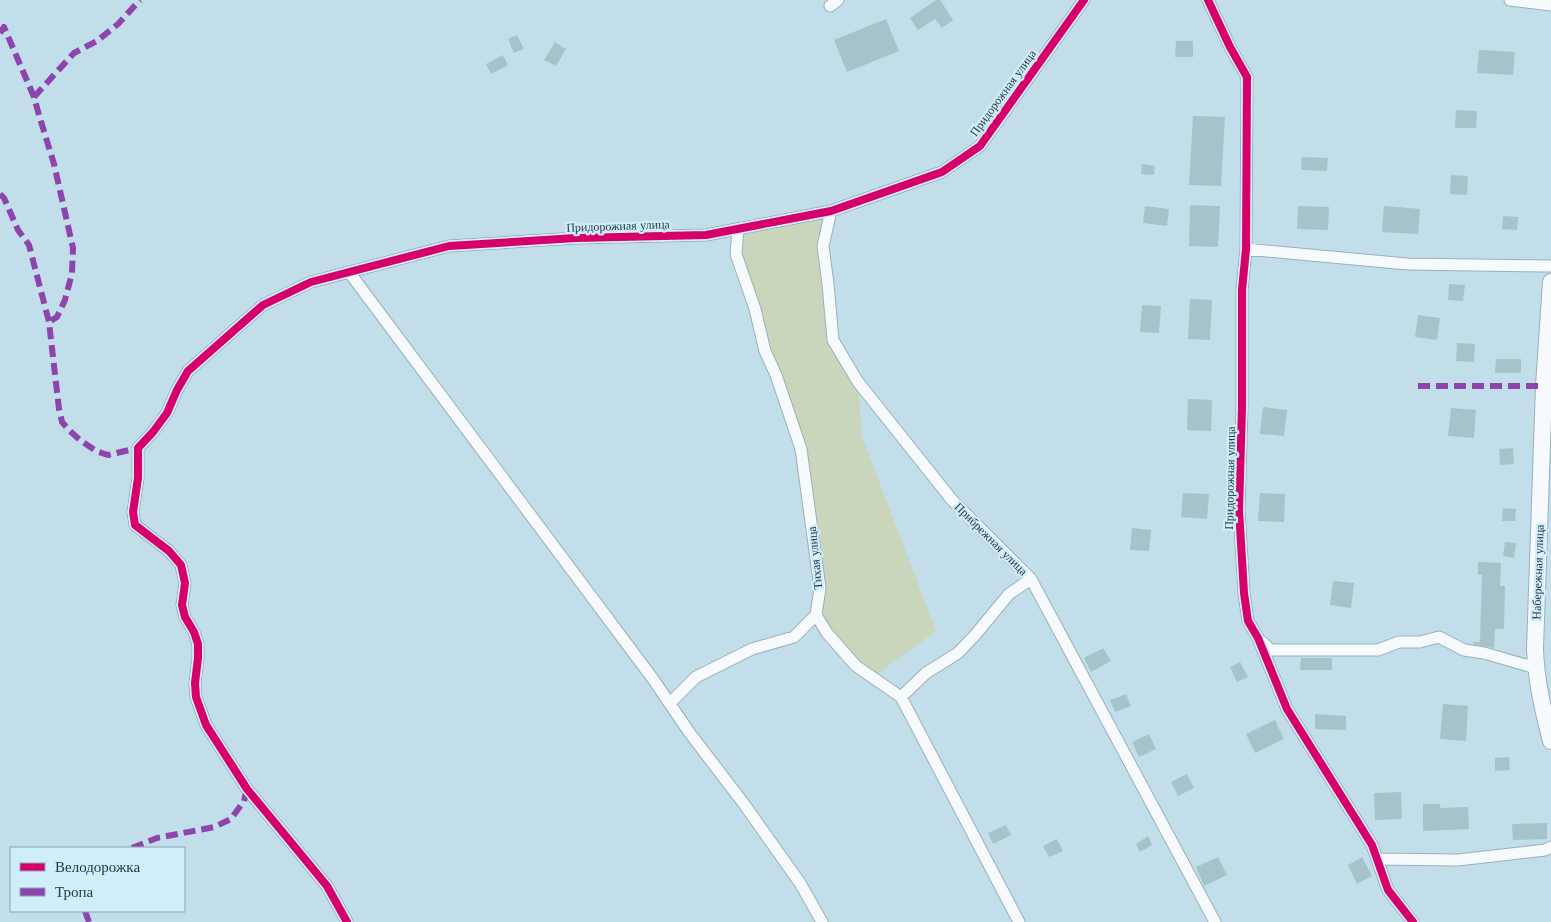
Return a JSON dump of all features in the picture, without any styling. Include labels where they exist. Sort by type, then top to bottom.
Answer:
[{"type":"street","name":"Придорожная улица","points":[[347,922],[328,886],[247,789],[206,725],[196,696],[198,644],[182,605],[185,582],[181,565],[169,551],[135,525],[133,512],[138,478],[138,448],[167,413],[188,371],[263,305],[311,282],[449,246],[576,238],[706,235],[831,210],[942,172],[980,146],[1084,0]]},
{"type":"street","name":"Придорожная улица","points":[[1208,0],[1209,6],[1247,77],[1246,249],[1242,290],[1242,444],[1239,510],[1244,593],[1248,621],[1258,638],[1287,709],[1372,845],[1388,890],[1413,922]]},
{"type":"street","points":[[1510,0],[1551,5]]},
{"type":"street","name":"Прибрежная улица","points":[[831,210],[823,246],[833,340],[858,382],[952,500],[1032,579],[1215,922]]},
{"type":"street","name":"Тихая улица","points":[[738,228],[736,254],[755,309],[765,351],[776,375],[802,449],[820,588],[816,616]]},
{"type":"street","points":[[1246,249],[1407,264],[1551,266]]},
{"type":"street","points":[[349,272],[670,703],[800,883],[822,922]]},
{"type":"street","name":"Набережная улица","points":[[1551,282],[1536,668],[1543,711],[1551,741]]},
{"type":"street","points":[[901,697],[926,673],[958,654],[1009,594],[1032,579]]},
{"type":"street","points":[[670,703],[696,677],[752,649],[794,638],[816,616],[827,633],[856,666],[901,697],[1019,922]]},
{"type":"street","points":[[1258,638],[1271,650],[1378,650],[1399,642],[1420,642],[1439,637],[1464,650],[1484,653],[1536,668]]},
{"type":"street","points":[[1377,859],[1458,860],[1545,850],[1551,847]]},
{"type":"green space","points":[[831,211],[823,246],[833,340],[858,382],[862,436],[936,631],[872,678],[816,615],[820,588],[801,449],[736,254],[738,229]]},
{"type":"building","points":[[936,0],[940,0],[953,20],[942,28],[935,19],[918,30],[910,18]]},
{"type":"building","points":[[886,19],[899,51],[847,72],[834,40]]},
{"type":"building","points":[[517,35],[524,49],[514,53],[508,39]]},
{"type":"building","points":[[1176,41],[1193,41],[1193,57],[1175,57]]},
{"type":"building","points":[[555,42],[566,49],[556,66],[544,60]]},
{"type":"building","points":[[1479,50],[1515,52],[1513,75],[1477,73]]},
{"type":"building","points":[[503,55],[508,65],[491,74],[486,64]]},
{"type":"building","points":[[1456,110],[1477,111],[1476,128],[1455,128]]},
{"type":"building","points":[[1193,116],[1225,117],[1221,186],[1189,185]]},
{"type":"building","points":[[1302,157],[1328,158],[1327,171],[1301,170]]},
{"type":"building","points":[[1142,164],[1155,166],[1154,175],[1141,174]]},
{"type":"building","points":[[1451,175],[1468,176],[1467,195],[1450,194]]},
{"type":"building","points":[[1190,205],[1220,206],[1218,247],[1189,246]]},
{"type":"building","points":[[1145,206],[1169,209],[1167,226],[1143,223]]},
{"type":"building","points":[[1298,206],[1329,207],[1328,230],[1297,229]]},
{"type":"building","points":[[1384,206],[1420,209],[1418,234],[1382,232]]},
{"type":"building","points":[[1503,216],[1518,217],[1517,230],[1502,229]]},
{"type":"building","points":[[1449,284],[1465,285],[1463,301],[1448,300]]},
{"type":"building","points":[[1190,299],[1212,300],[1210,340],[1188,339]]},
{"type":"building","points":[[1142,305],[1161,306],[1159,333],[1140,332]]},
{"type":"building","points":[[1418,315],[1440,318],[1437,340],[1415,337]]},
{"type":"building","points":[[1457,343],[1475,344],[1474,362],[1456,361]]},
{"type":"building","points":[[1496,359],[1521,359],[1521,373],[1495,373]]},
{"type":"building","points":[[1188,399],[1212,400],[1211,431],[1187,430]]},
{"type":"building","points":[[1263,407],[1287,410],[1284,436],[1260,434]]},
{"type":"building","points":[[1451,408],[1476,410],[1474,438],[1448,436]]},
{"type":"building","points":[[1513,448],[1514,464],[1500,465],[1499,449]]},
{"type":"building","points":[[1183,493],[1209,494],[1207,519],[1181,517]]},
{"type":"building","points":[[1260,493],[1285,494],[1284,522],[1258,521]]},
{"type":"building","points":[[1503,508],[1516,509],[1515,521],[1502,521]]},
{"type":"building","points":[[1132,528],[1151,530],[1149,551],[1130,550]]},
{"type":"building","points":[[1505,542],[1516,543],[1514,558],[1503,556]]},
{"type":"building","points":[[1478,562],[1501,563],[1500,586],[1505,586],[1504,629],[1495,629],[1494,648],[1473,644],[1473,642],[1480,642],[1482,575],[1478,575]]},
{"type":"building","points":[[1333,581],[1354,583],[1351,608],[1330,605]]},
{"type":"building","points":[[1103,648],[1111,661],[1091,672],[1084,658]]},
{"type":"building","points":[[1301,658],[1332,658],[1332,670],[1300,670]]},
{"type":"building","points":[[1240,662],[1248,677],[1237,682],[1230,667]]},
{"type":"building","points":[[1126,694],[1131,706],[1115,712],[1110,700]]},
{"type":"building","points":[[1443,704],[1468,706],[1466,741],[1440,739]]},
{"type":"building","points":[[1315,714],[1346,716],[1346,730],[1315,729]]},
{"type":"building","points":[[1275,720],[1284,739],[1255,753],[1246,734]]},
{"type":"building","points":[[1149,734],[1156,749],[1139,757],[1132,742]]},
{"type":"building","points":[[1509,757],[1510,770],[1495,771],[1495,758]]},
{"type":"building","points":[[1187,774],[1194,788],[1178,796],[1171,782]]},
{"type":"building","points":[[1401,792],[1402,819],[1375,820],[1374,793]]},
{"type":"building","points":[[1423,804],[1440,804],[1440,808],[1468,807],[1469,829],[1423,831]]},
{"type":"building","points":[[1547,823],[1547,839],[1513,840],[1512,824]]},
{"type":"building","points":[[1006,825],[1011,835],[993,844],[988,833]]},
{"type":"building","points":[[1148,836],[1152,845],[1140,852],[1136,844]]},
{"type":"building","points":[[1057,839],[1063,851],[1049,857],[1043,846]]},
{"type":"building","points":[[1218,857],[1227,875],[1204,886],[1196,867]]},
{"type":"building","points":[[1362,857],[1372,876],[1357,884],[1348,865]]},
{"type":"marked path","points":[[34,97],[74,53],[97,41],[118,24],[140,0]]},
{"type":"marked path","points":[[0,33],[4,27],[34,97],[54,164],[73,248],[72,273],[65,300],[57,317],[49,322]]},
{"type":"marked path","points":[[0,194],[4,198],[18,230],[29,245],[49,322],[62,422],[80,440],[96,451],[108,455],[138,448]]},
{"type":"marked path","points":[[1418,386],[1544,386]]},
{"type":"marked path","points":[[134,847],[157,838],[214,827],[231,819],[244,801],[247,789]]},
{"type":"marked path","points":[[85,912],[89,922]]},
{"type":"cycle path","points":[[347,922],[327,886],[247,789],[206,725],[196,697],[195,683],[198,644],[194,632],[185,617],[182,605],[185,583],[181,565],[169,551],[135,525],[133,512],[138,478],[138,448],[167,413],[188,371],[263,305],[311,282],[449,246],[576,238],[706,235],[831,211],[942,172],[980,146],[1084,0]]},
{"type":"cycle path","points":[[1208,0],[1230,47],[1247,77],[1246,249],[1242,290],[1242,408],[1239,510],[1244,593],[1248,621],[1258,638],[1287,709],[1372,845],[1388,890],[1413,922]]}]
